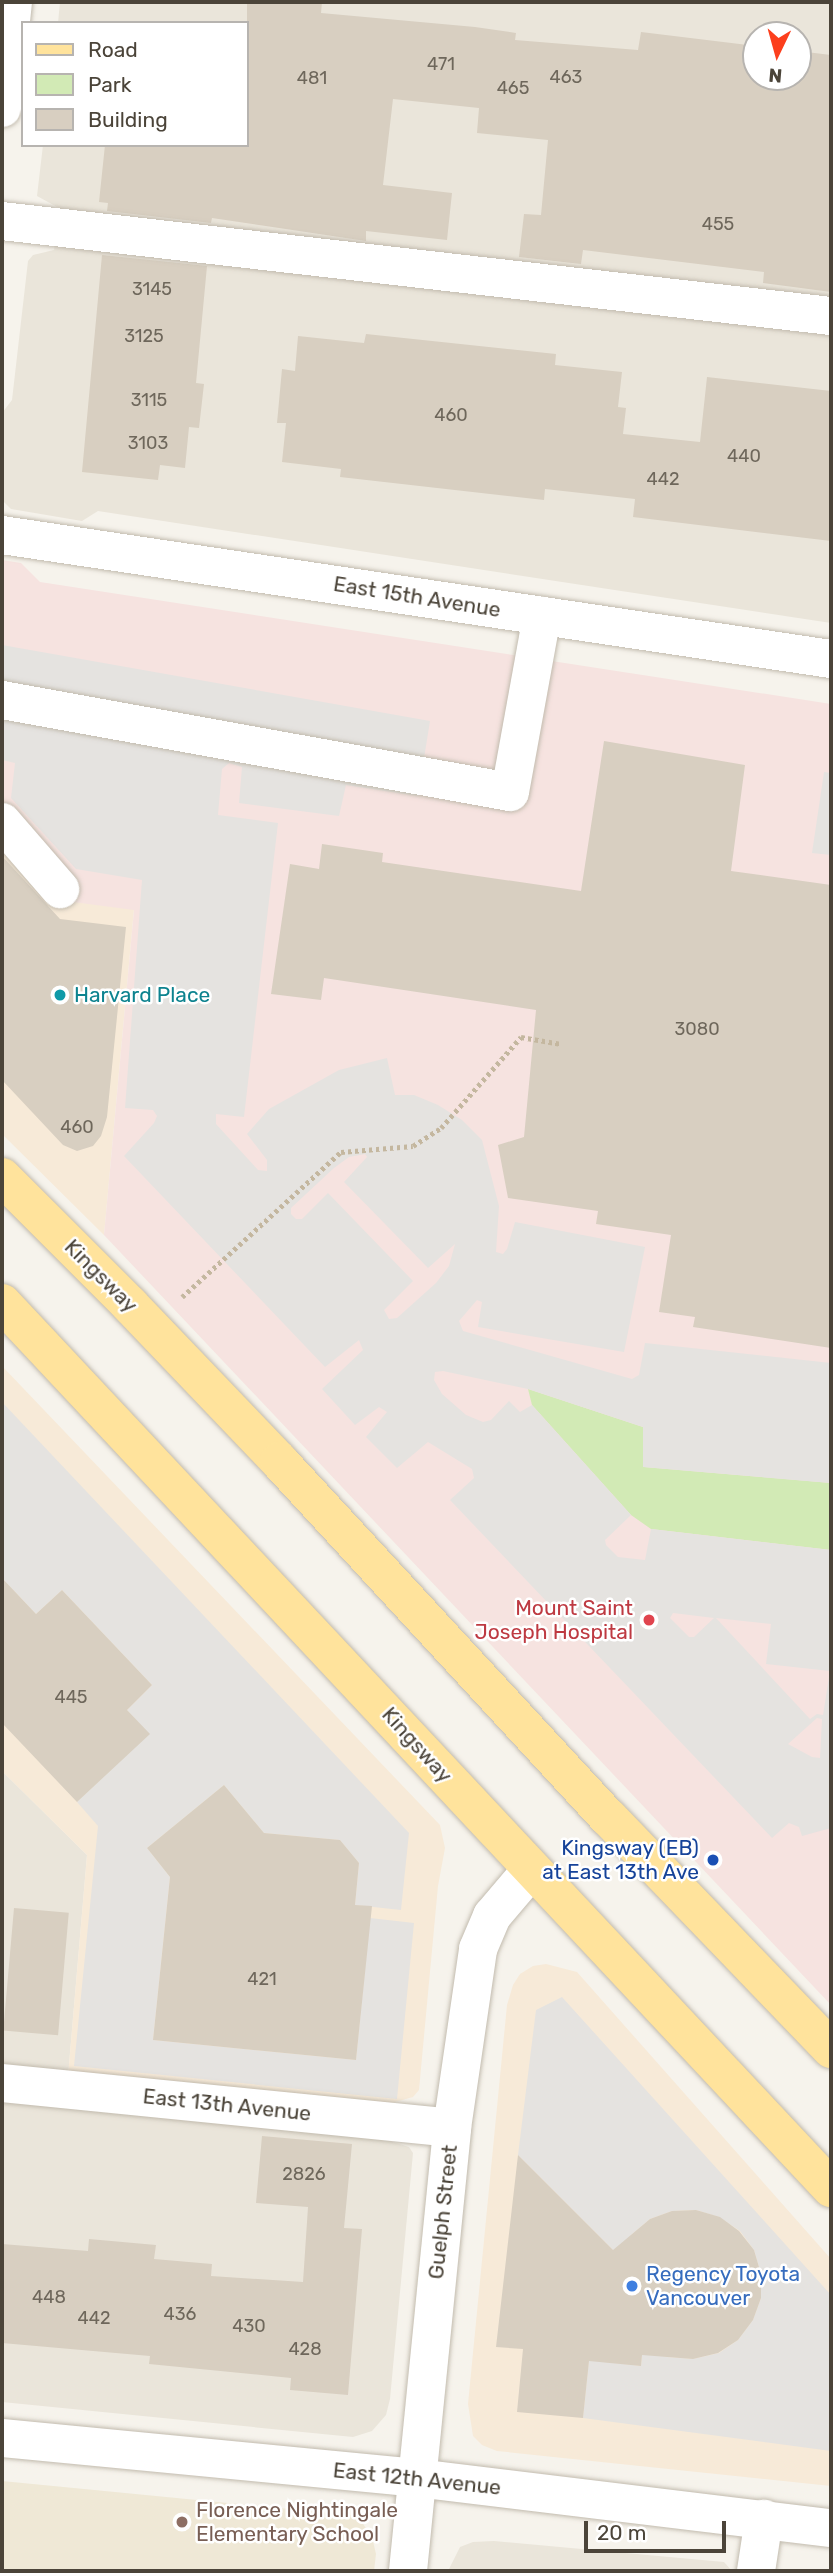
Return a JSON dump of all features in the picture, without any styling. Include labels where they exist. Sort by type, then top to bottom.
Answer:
[{"type":"main road","name":"Kingsway","points":[[2,1177],[186,1363],[608,1816],[831,2049]]},
{"type":"main road","name":"Kingsway","points":[[2,1303],[319,1637],[531,1870],[831,2188]]},
{"type":"street","points":[[2,108],[13,2]]},
{"type":"street","points":[[2,221],[831,316]]},
{"type":"street","name":"East 15th Avenue","points":[[2,535],[831,659]]},
{"type":"street","points":[[2,700],[510,792],[542,616]]},
{"type":"street","points":[[2,822],[60,888]]},
{"type":"street","name":"Guelph Street","points":[[408,2571],[452,2128],[478,1950],[492,1916],[531,1870]]},
{"type":"street","name":"East 13th Avenue","points":[[2,2082],[452,2128]]},
{"type":"street","name":"East 12th Avenue","points":[[2,2438],[416,2478],[831,2528]]},
{"type":"street","points":[[756,2571],[764,2519]]},
{"type":"path","points":[[182,1297],[341,1152],[413,1146],[441,1128],[521,1037],[561,1044]]},
{"type":"shaded area","points":[[60,2],[831,2],[831,623],[98,511],[82,521],[11,509],[2,500],[2,413],[12,400],[28,261],[33,255],[54,250],[59,208],[37,196],[43,147],[248,147],[248,21],[58,21]]},
{"type":"shaded area","name":"Mount Saint Joseph Hospital","points":[[2,560],[21,563],[40,582],[831,704],[831,2005],[104,1235],[134,910],[73,902],[2,822]]},
{"type":"shaded area","points":[[2,645],[430,721],[418,796],[346,785],[339,816],[239,803],[242,767],[229,763],[222,769],[218,815],[278,823],[244,1117],[216,1114],[216,1124],[258,1170],[267,1171],[267,1160],[247,1134],[269,1109],[339,1070],[387,1058],[395,1095],[414,1095],[438,1105],[462,1120],[482,1140],[499,1206],[496,1252],[503,1254],[507,1249],[515,1222],[645,1247],[624,1352],[478,1327],[482,1302],[477,1300],[459,1321],[463,1331],[632,1379],[639,1375],[645,1343],[831,1363],[831,1483],[643,1467],[643,1427],[528,1389],[443,1371],[435,1372],[434,1380],[442,1394],[466,1415],[483,1422],[491,1420],[509,1401],[520,1412],[532,1405],[631,1515],[605,1540],[606,1545],[618,1557],[645,1560],[651,1529],[831,1550],[831,1828],[802,1836],[799,1827],[789,1823],[772,1838],[450,1500],[474,1478],[472,1469],[428,1442],[397,1468],[366,1437],[387,1412],[379,1407],[355,1425],[322,1389],[363,1350],[359,1340],[325,1367],[124,1156],[154,1123],[157,1116],[153,1110],[125,1108],[142,880],[76,869],[11,798],[15,763],[2,760]],"holes":[[[365,1154],[367,1157],[344,1182],[428,1268],[455,1244],[449,1266],[436,1283],[397,1318],[389,1319],[384,1310],[413,1281],[328,1193],[302,1219],[296,1219],[291,1214],[291,1208],[349,1157]],[[673,1613],[714,1618],[694,1637],[689,1637],[670,1618]],[[716,1618],[771,1624],[766,1664],[830,1671],[823,1715],[817,1714],[810,1719]],[[817,1718],[822,1719],[820,1758],[812,1757],[788,1744]]]},
{"type":"shaded area","points":[[824,772],[831,773],[831,855],[812,853]]},
{"type":"shaded area","name":"Harvard Place","points":[[2,822],[73,901],[134,909],[104,1235],[2,1134]]},
{"type":"shaded area","points":[[2,1366],[440,1825],[445,1848],[438,1886],[419,2090],[413,2097],[388,2104],[67,2088],[87,1855],[2,1771]]},
{"type":"shaded area","points":[[2,1402],[409,1833],[401,1910],[355,1905],[359,1863],[340,1840],[264,1833],[224,1785],[147,1848],[170,1877],[153,2040],[356,2060],[370,1918],[414,1923],[397,2099],[74,2066],[98,1826],[77,1802],[149,1734],[127,1710],[152,1685],[62,1590],[36,1614],[2,1578]]},
{"type":"shaded area","points":[[2,1771],[87,1855],[67,2088],[383,2139],[409,2147],[413,2153],[390,2399],[386,2415],[372,2431],[353,2437],[2,2402]]},
{"type":"shaded area","points":[[546,1964],[577,1972],[831,2259],[831,2486],[497,2451],[482,2445],[473,2436],[468,2404],[507,2005],[513,1985],[520,1974],[533,1966]]},
{"type":"shaded area","points":[[562,1997],[831,2295],[831,2451],[583,2418],[589,2360],[641,2366],[643,2346],[667,2357],[693,2359],[719,2353],[738,2340],[753,2320],[761,2298],[761,2274],[754,2250],[740,2231],[719,2217],[696,2210],[672,2211],[650,2219],[631,2235],[618,2255],[518,2155],[536,2010]]},
{"type":"shaded area","name":"Florence Nightingale Elementary School","points":[[2,2481],[350,2515],[359,2518],[372,2537],[376,2554],[374,2571],[2,2571]]},
{"type":"shaded area","points":[[494,2541],[724,2562],[732,2571],[448,2571],[460,2547],[473,2542]]},
{"type":"green space","points":[[528,1389],[643,1427],[644,1467],[831,1483],[831,1550],[651,1529],[631,1515],[532,1405]]},
{"type":"building","points":[[247,2],[322,2],[321,13],[475,27],[516,33],[515,40],[638,50],[641,32],[742,44],[742,91],[812,91],[812,53],[831,55],[831,292],[763,283],[764,272],[583,250],[581,264],[519,257],[524,214],[541,215],[548,140],[477,133],[479,108],[393,99],[383,185],[452,193],[447,240],[366,231],[366,241],[212,218],[211,223],[107,211],[108,203],[99,202],[105,147],[248,147]]},
{"type":"building","points":[[102,255],[207,266],[196,383],[204,384],[199,428],[189,427],[185,468],[160,465],[158,480],[82,472]]},
{"type":"building","points":[[366,334],[556,354],[555,365],[622,372],[618,407],[626,408],[623,434],[700,442],[707,377],[831,391],[831,541],[633,517],[635,499],[545,489],[544,500],[340,477],[341,469],[282,462],[286,423],[277,423],[282,369],[295,371],[298,336],[364,343]]},
{"type":"building","points":[[604,741],[745,765],[731,871],[831,885],[831,1348],[693,1327],[695,1317],[659,1312],[671,1235],[596,1224],[598,1211],[508,1198],[498,1145],[524,1137],[536,1010],[324,978],[321,1000],[271,994],[290,864],[319,869],[322,844],[383,853],[382,862],[581,891]]},
{"type":"building","name":"Harvard Place","points":[[2,856],[60,919],[126,927],[107,1117],[101,1136],[93,1146],[77,1151],[63,1145],[2,1080]]},
{"type":"building","points":[[2,1578],[36,1614],[62,1590],[152,1685],[127,1710],[150,1734],[77,1802],[2,1723]]},
{"type":"building","points":[[224,1785],[264,1833],[340,1840],[359,1863],[355,1905],[372,1906],[356,2060],[153,2040],[170,1877],[147,1848]]},
{"type":"building","points":[[14,1908],[69,1913],[58,2035],[3,2031]]},
{"type":"building","points":[[262,2136],[352,2144],[344,2228],[362,2229],[348,2395],[290,2390],[291,2378],[149,2364],[150,2356],[2,2343],[2,2244],[88,2251],[89,2239],[156,2245],[154,2259],[212,2264],[211,2276],[303,2282],[308,2207],[256,2203]]},
{"type":"building","name":"Regency Toyota Vancouver","points":[[518,2155],[613,2250],[650,2219],[672,2211],[696,2210],[720,2217],[739,2231],[754,2250],[761,2274],[761,2298],[753,2320],[738,2340],[718,2353],[693,2359],[642,2355],[641,2366],[589,2361],[583,2418],[517,2412],[523,2349],[496,2347]]},
{"type":"place","name":"Harvard Place","points":[[60,995]]},
{"type":"place","name":"Mount Saint Joseph Hospital","points":[[649,1620]]},
{"type":"place","name":"Kingsway (EB) at East 13th Ave","points":[[713,1860]]},
{"type":"place","name":"Regency Toyota Vancouver","points":[[632,2286]]},
{"type":"place","name":"Florence Nightingale Elementary School","points":[[182,2522]]}]
